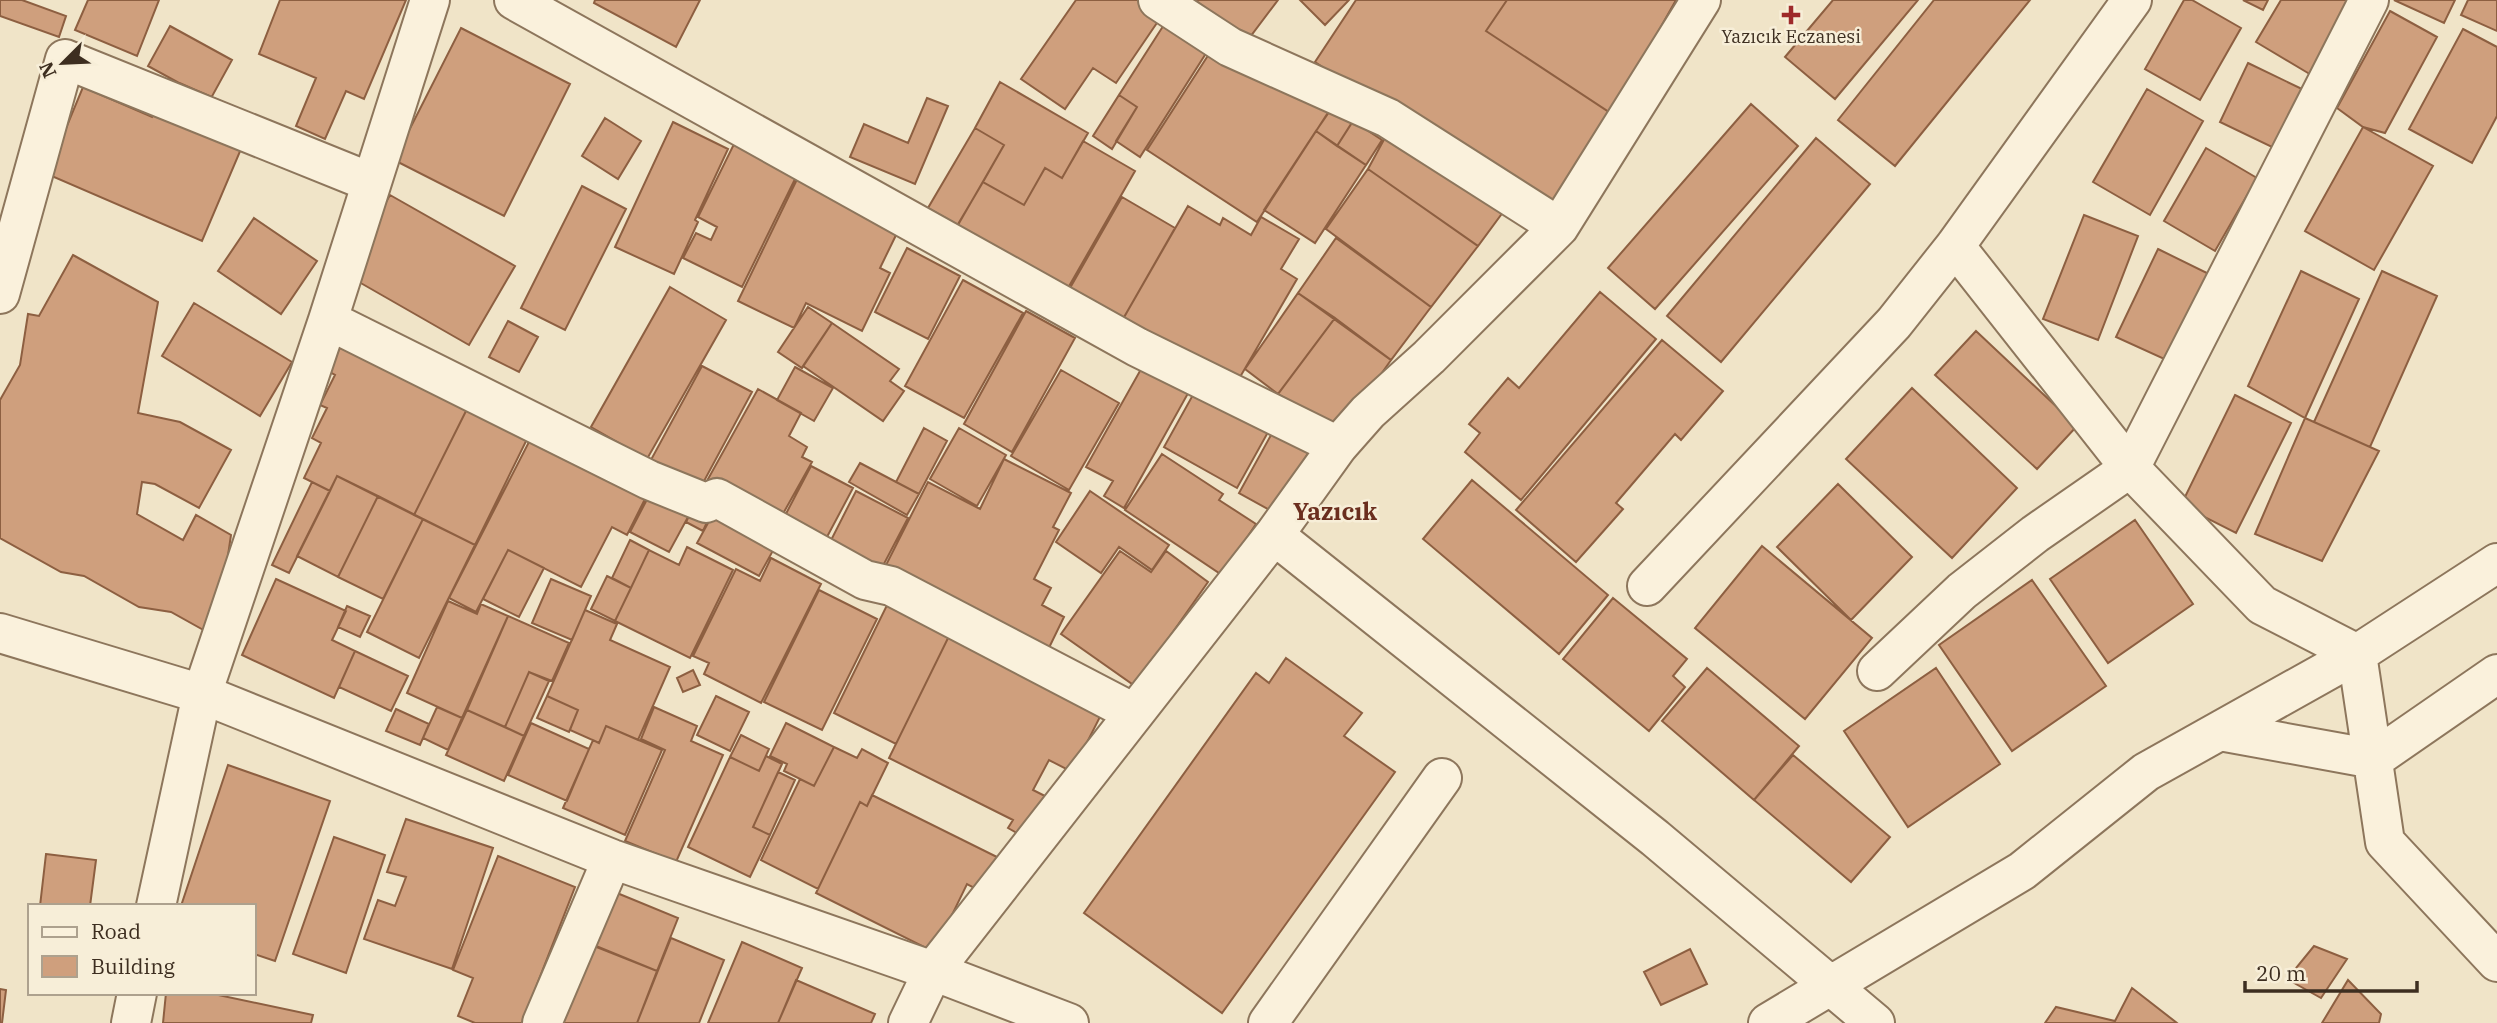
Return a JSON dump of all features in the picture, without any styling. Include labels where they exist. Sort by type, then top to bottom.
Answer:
[{"type":"street","points":[[156,904],[202,694],[328,320],[430,0]]},
{"type":"street","points":[[514,0],[1137,347],[1338,446]]},
{"type":"street","points":[[1158,0],[1230,47],[1388,118],[1559,227]]},
{"type":"street","points":[[908,1023],[933,971],[1274,535],[1338,446],[1368,412],[1559,227],[1701,0]]},
{"type":"street","points":[[1647,586],[1894,323],[1955,246],[2132,0]]},
{"type":"street","points":[[1877,671],[1962,591],[2035,534],[2130,468],[2370,0]]},
{"type":"street","points":[[0,294],[65,59],[370,182]]},
{"type":"street","points":[[1955,246],[2130,468],[2262,605],[2357,654]]},
{"type":"street","points":[[328,320],[649,480],[706,503],[717,498],[865,580],[891,586],[1134,713]]},
{"type":"street","points":[[1274,535],[1655,838],[1875,1023]]},
{"type":"street","points":[[1768,1023],[2022,871],[2146,772],[2357,654],[2497,563]]},
{"type":"street","points":[[0,633],[202,694],[612,859],[933,971],[1069,1023]]},
{"type":"street","points":[[2357,654],[2385,842],[2497,962]]},
{"type":"street","points":[[2220,731],[2374,759],[2497,674]]},
{"type":"street","points":[[1268,1023],[1442,778]]},
{"type":"street","points":[[542,1023],[612,859]]},
{"type":"street","points":[[131,1023],[137,995]]},
{"type":"building","points":[[0,0],[22,0],[66,16],[59,37],[0,16]]},
{"type":"building","points":[[88,0],[159,0],[137,56],[75,30]]},
{"type":"building","points":[[280,0],[406,0],[364,99],[346,91],[325,139],[296,126],[316,78],[259,54]]},
{"type":"building","points":[[595,0],[700,0],[676,47],[594,3]]},
{"type":"building","points":[[1076,0],[1143,0],[1163,14],[1116,83],[1093,68],[1065,109],[1021,79]]},
{"type":"building","points":[[1195,0],[1278,0],[1247,41]]},
{"type":"building","points":[[1300,0],[1349,0],[1325,25]]},
{"type":"building","points":[[1356,0],[1507,0],[1486,31],[1612,114],[1545,214],[1315,62]]},
{"type":"building","points":[[1507,0],[1676,0],[1612,114],[1486,31]]},
{"type":"building","points":[[1833,0],[1918,0],[1835,99],[1785,57]]},
{"type":"building","points":[[1934,0],[2030,0],[1895,166],[1838,120]]},
{"type":"building","points":[[2184,0],[2192,0],[2241,28],[2200,100],[2145,69]]},
{"type":"building","points":[[2243,0],[2268,0],[2263,10]]},
{"type":"building","points":[[2281,0],[2358,0],[2313,76],[2256,42]]},
{"type":"building","points":[[2394,0],[2455,0],[2444,23]]},
{"type":"building","points":[[2468,0],[2497,0],[2497,31],[2461,15]]},
{"type":"building","points":[[2390,11],[2437,37],[2385,133],[2363,127],[2337,108]]},
{"type":"building","points":[[1167,20],[1210,47],[1140,157],[1116,141],[1137,107],[1119,95]]},
{"type":"building","points":[[170,26],[232,60],[210,100],[148,66]]},
{"type":"building","points":[[461,28],[570,84],[504,216],[394,160]]},
{"type":"building","points":[[2463,29],[2497,47],[2497,116],[2472,163],[2409,129]]},
{"type":"building","points":[[1218,40],[1331,108],[1257,222],[1147,150]]},
{"type":"building","points":[[2248,63],[2302,89],[2274,148],[2220,122]]},
{"type":"building","points":[[168,78],[255,116],[202,241],[47,174],[83,87],[152,117]]},
{"type":"building","points":[[1000,82],[1088,133],[1062,178],[1045,168],[1024,205],[983,182],[1004,145],[975,128]]},
{"type":"building","points":[[2147,89],[2203,121],[2150,215],[2093,182]]},
{"type":"building","points":[[1119,95],[1137,107],[1112,149],[1093,136]]},
{"type":"building","points":[[927,98],[948,106],[915,184],[850,157],[864,124],[908,143]]},
{"type":"building","points":[[1336,102],[1353,121],[1337,146],[1316,131]]},
{"type":"building","points":[[1751,104],[1798,146],[1655,309],[1608,268]]},
{"type":"building","points":[[605,118],[641,141],[618,179],[582,156]]},
{"type":"building","points":[[1353,121],[1382,140],[1366,165],[1337,146]]},
{"type":"building","points":[[673,122],[728,149],[695,220],[698,222],[674,274],[615,247]]},
{"type":"building","points":[[1393,123],[1509,204],[1478,246],[1368,169]]},
{"type":"building","points":[[2363,127],[2433,166],[2374,270],[2305,231]]},
{"type":"building","points":[[975,128],[1004,145],[958,225],[928,208]]},
{"type":"building","points":[[1316,131],[1366,165],[1315,243],[1264,210]]},
{"type":"building","points":[[1816,138],[1870,184],[1721,362],[1667,316]]},
{"type":"building","points":[[1083,141],[1135,171],[1064,295],[954,231],[983,182],[1024,205],[1045,168],[1062,178]]},
{"type":"building","points":[[735,142],[798,173],[742,287],[683,258],[696,233],[711,240],[717,227],[698,217]]},
{"type":"building","points":[[2206,148],[2257,178],[2215,251],[2164,221]]},
{"type":"building","points":[[803,167],[898,231],[880,268],[890,273],[862,331],[806,303],[794,328],[738,301]]},
{"type":"building","points":[[1368,169],[1478,246],[1431,307],[1326,229]]},
{"type":"building","points":[[582,186],[626,209],[565,330],[521,308]]},
{"type":"building","points":[[390,195],[515,266],[469,345],[345,274]]},
{"type":"building","points":[[1122,197],[1175,228],[1123,319],[1062,302]]},
{"type":"building","points":[[1188,206],[1220,225],[1223,218],[1251,235],[1261,217],[1299,239],[1281,269],[1297,279],[1236,384],[1123,319]]},
{"type":"building","points":[[2084,215],[2138,236],[2098,340],[2043,319]]},
{"type":"building","points":[[254,218],[317,261],[281,314],[218,271]]},
{"type":"building","points":[[1336,238],[1431,307],[1391,360],[1298,293]]},
{"type":"building","points":[[907,248],[960,276],[928,339],[875,312]]},
{"type":"building","points":[[2158,249],[2213,276],[2173,363],[2116,337]]},
{"type":"building","points":[[73,255],[158,302],[138,413],[180,422],[231,450],[199,508],[155,484],[142,482],[137,514],[183,540],[196,515],[231,535],[216,637],[171,612],[139,607],[84,576],[61,572],[0,538],[0,400],[20,365],[28,314],[39,316]]},
{"type":"building","points":[[2301,271],[2359,299],[2305,418],[2248,386]]},
{"type":"building","points":[[2382,271],[2437,296],[2370,447],[2314,422]]},
{"type":"building","points":[[963,280],[1023,313],[964,418],[905,386]]},
{"type":"building","points":[[670,287],[726,320],[647,459],[591,427]]},
{"type":"building","points":[[1600,292],[1656,339],[1521,500],[1465,452],[1480,433],[1469,424],[1508,378],[1519,388]]},
{"type":"building","points":[[1298,293],[1335,318],[1278,394],[1245,369]]},
{"type":"building","points":[[194,303],[292,362],[260,416],[162,356]]},
{"type":"building","points":[[808,307],[832,323],[802,368],[778,352]]},
{"type":"building","points":[[1026,311],[1075,338],[1012,452],[964,424]]},
{"type":"building","points":[[1335,318],[1391,360],[1341,431],[1278,394]]},
{"type":"building","points":[[508,321],[538,337],[519,372],[489,357]]},
{"type":"building","points":[[832,323],[899,369],[890,381],[904,391],[883,421],[803,366]]},
{"type":"building","points":[[1976,331],[2077,426],[2037,469],[1935,375]]},
{"type":"building","points":[[346,336],[472,399],[414,515],[337,476],[330,491],[304,478],[321,443],[312,438],[327,408],[320,405],[335,375],[328,371]]},
{"type":"building","points":[[1662,340],[1723,391],[1681,440],[1675,434],[1616,503],[1623,509],[1576,562],[1516,510]]},
{"type":"building","points":[[1145,362],[1191,388],[1124,508],[1104,496],[1113,481],[1086,467]]},
{"type":"building","points":[[702,366],[752,392],[696,496],[646,469]]},
{"type":"building","points":[[795,367],[833,388],[814,421],[777,400]]},
{"type":"building","points":[[1061,370],[1119,403],[1069,490],[1011,456]]},
{"type":"building","points":[[1199,384],[1272,425],[1237,488],[1164,447]]},
{"type":"building","points":[[1912,388],[2017,488],[1952,558],[1846,459]]},
{"type":"building","points":[[758,389],[801,413],[789,436],[807,447],[802,457],[812,462],[775,528],[703,488]]},
{"type":"building","points":[[2235,395],[2291,423],[2236,533],[2181,505]]},
{"type":"building","points":[[472,399],[532,429],[475,545],[414,515]]},
{"type":"building","points":[[2305,418],[2379,451],[2322,561],[2255,534]]},
{"type":"building","points":[[1276,426],[1312,446],[1275,513],[1239,493]]},
{"type":"building","points":[[924,428],[947,441],[919,494],[896,482]]},
{"type":"building","points":[[959,428],[1006,455],[977,506],[930,479]]},
{"type":"building","points":[[532,436],[647,495],[627,535],[612,527],[581,587],[508,550],[476,612],[449,598]]},
{"type":"building","points":[[1162,454],[1223,494],[1219,500],[1256,524],[1222,575],[1125,510]]},
{"type":"building","points":[[1004,459],[1071,493],[1053,527],[1059,530],[1034,579],[1051,588],[1042,605],[1064,617],[1043,660],[884,569],[928,482],[980,509]]},
{"type":"building","points":[[860,463],[919,494],[907,515],[849,482]]},
{"type":"building","points":[[811,466],[853,488],[819,552],[778,529]]},
{"type":"building","points":[[337,476],[378,496],[338,577],[297,556]]},
{"type":"building","points":[[1472,480],[1608,595],[1559,654],[1423,539]]},
{"type":"building","points":[[312,482],[330,491],[289,573],[272,565]]},
{"type":"building","points":[[1838,484],[1912,557],[1851,620],[1777,547]]},
{"type":"building","points":[[654,486],[694,506],[669,552],[630,532]]},
{"type":"building","points":[[856,491],[908,518],[875,581],[824,554]]},
{"type":"building","points":[[1090,491],[1169,545],[1152,570],[1119,547],[1101,573],[1056,542]]},
{"type":"building","points":[[378,496],[423,519],[383,599],[338,577]]},
{"type":"building","points":[[696,502],[712,511],[703,531],[686,522]]},
{"type":"building","points":[[719,503],[781,536],[759,576],[697,543]]},
{"type":"building","points":[[423,519],[475,545],[419,658],[367,632]]},
{"type":"building","points":[[2135,520],[2193,604],[2108,663],[2050,579]]},
{"type":"building","points":[[630,540],[649,550],[631,588],[612,578]]},
{"type":"building","points":[[1762,546],[1872,638],[1805,719],[1695,628]]},
{"type":"building","points":[[687,547],[733,570],[690,658],[615,621],[649,550],[679,565]]},
{"type":"building","points":[[508,550],[544,568],[519,617],[483,599]]},
{"type":"building","points":[[1120,551],[1151,572],[1166,551],[1208,582],[1135,686],[1061,634]]},
{"type":"building","points":[[771,558],[821,584],[761,703],[704,674],[709,663],[693,656],[736,569],[760,581]]},
{"type":"building","points":[[607,576],[631,588],[615,621],[591,609]]},
{"type":"building","points":[[276,579],[346,611],[332,640],[355,651],[334,698],[242,655]]},
{"type":"building","points":[[551,579],[591,596],[572,640],[532,623]]},
{"type":"building","points":[[2032,580],[2106,686],[2012,751],[1939,645]]},
{"type":"building","points":[[819,590],[877,619],[822,730],[764,702]]},
{"type":"building","points":[[1613,598],[1687,659],[1673,676],[1685,687],[1649,731],[1563,659]]},
{"type":"building","points":[[890,599],[952,630],[896,744],[834,713]]},
{"type":"building","points":[[448,601],[477,614],[481,604],[508,616],[462,718],[407,693]]},
{"type":"building","points":[[347,606],[370,616],[360,637],[338,627]]},
{"type":"building","points":[[585,610],[617,624],[610,640],[670,667],[638,740],[606,726],[599,743],[570,730],[578,710],[547,696]]},
{"type":"building","points":[[508,616],[569,643],[552,681],[529,672],[505,727],[467,710]]},
{"type":"building","points":[[952,630],[1105,707],[1072,772],[1049,760],[1033,790],[1045,796],[1024,837],[1008,828],[1013,820],[889,758]]},
{"type":"building","points":[[355,651],[408,676],[391,711],[339,687]]},
{"type":"building","points":[[1286,658],[1362,713],[1344,736],[1395,772],[1222,1013],[1084,913],[1256,673],[1269,683]]},
{"type":"building","points":[[1707,668],[1799,746],[1754,800],[1662,721]]},
{"type":"building","points":[[1936,668],[2000,764],[1908,827],[1844,731]]},
{"type":"building","points":[[693,670],[700,685],[683,692],[677,678]]},
{"type":"building","points":[[529,672],[549,681],[524,736],[505,727]]},
{"type":"building","points":[[547,696],[578,710],[569,732],[537,718]]},
{"type":"building","points":[[716,696],[749,712],[730,751],[697,735]]},
{"type":"building","points":[[437,707],[462,718],[448,750],[423,738]]},
{"type":"building","points":[[654,707],[697,726],[691,741],[723,755],[676,862],[625,841],[665,750],[641,739]]},
{"type":"building","points":[[396,709],[429,724],[420,745],[386,731]]},
{"type":"building","points":[[467,710],[524,736],[504,781],[446,755]]},
{"type":"building","points":[[531,723],[589,749],[567,801],[508,775]]},
{"type":"building","points":[[786,723],[834,747],[814,786],[784,771],[787,764],[770,756]]},
{"type":"building","points":[[606,726],[662,750],[625,835],[563,808],[593,740],[599,743]]},
{"type":"building","points":[[741,735],[769,749],[759,771],[730,757]]},
{"type":"building","points":[[834,747],[857,758],[862,749],[888,763],[867,806],[860,802],[818,889],[761,860],[800,779],[814,786]]},
{"type":"building","points":[[1793,755],[1890,837],[1851,882],[1754,800]]},
{"type":"building","points":[[766,756],[782,764],[753,827],[770,835],[750,877],[688,847],[730,757],[759,771]]},
{"type":"building","points":[[228,765],[330,801],[275,961],[256,955],[256,904],[182,904]]},
{"type":"building","points":[[778,772],[795,780],[770,835],[753,827]]},
{"type":"building","points":[[872,795],[997,857],[980,891],[967,884],[934,952],[816,893],[860,802],[867,806]]},
{"type":"building","points":[[406,819],[493,848],[452,969],[364,939],[378,900],[395,906],[406,877],[387,872]]},
{"type":"building","points":[[334,837],[385,855],[346,973],[293,954]]},
{"type":"building","points":[[46,854],[96,860],[90,904],[40,904]]},
{"type":"building","points":[[498,856],[575,887],[522,1023],[475,1023],[458,1016],[473,978],[453,970]]},
{"type":"building","points":[[617,893],[678,918],[657,971],[596,946]]},
{"type":"building","points":[[671,938],[724,960],[699,1023],[637,1023]]},
{"type":"building","points":[[584,942],[657,971],[637,1023],[552,1023]]},
{"type":"building","points":[[742,942],[802,968],[778,1023],[708,1023]]},
{"type":"building","points":[[2314,946],[2347,959],[2321,998],[2287,979]]},
{"type":"building","points":[[1690,949],[1707,984],[1661,1005],[1644,972]]},
{"type":"building","points":[[796,980],[875,1014],[871,1023],[778,1023]]},
{"type":"building","points":[[2348,980],[2381,1014],[2379,1023],[2322,1023]]},
{"type":"building","points":[[2132,988],[2177,1023],[2045,1023],[2056,1007],[2115,1021]]},
{"type":"building","points":[[0,989],[6,990],[2,1023],[0,1023]]},
{"type":"building","points":[[166,995],[218,995],[313,1015],[311,1023],[163,1023]]},
{"type":"place","name":"Yazıcık Eczanesi","points":[[1791,15]]},
{"type":"district","name":"Yazıcık","points":[[1335,512]]}]
